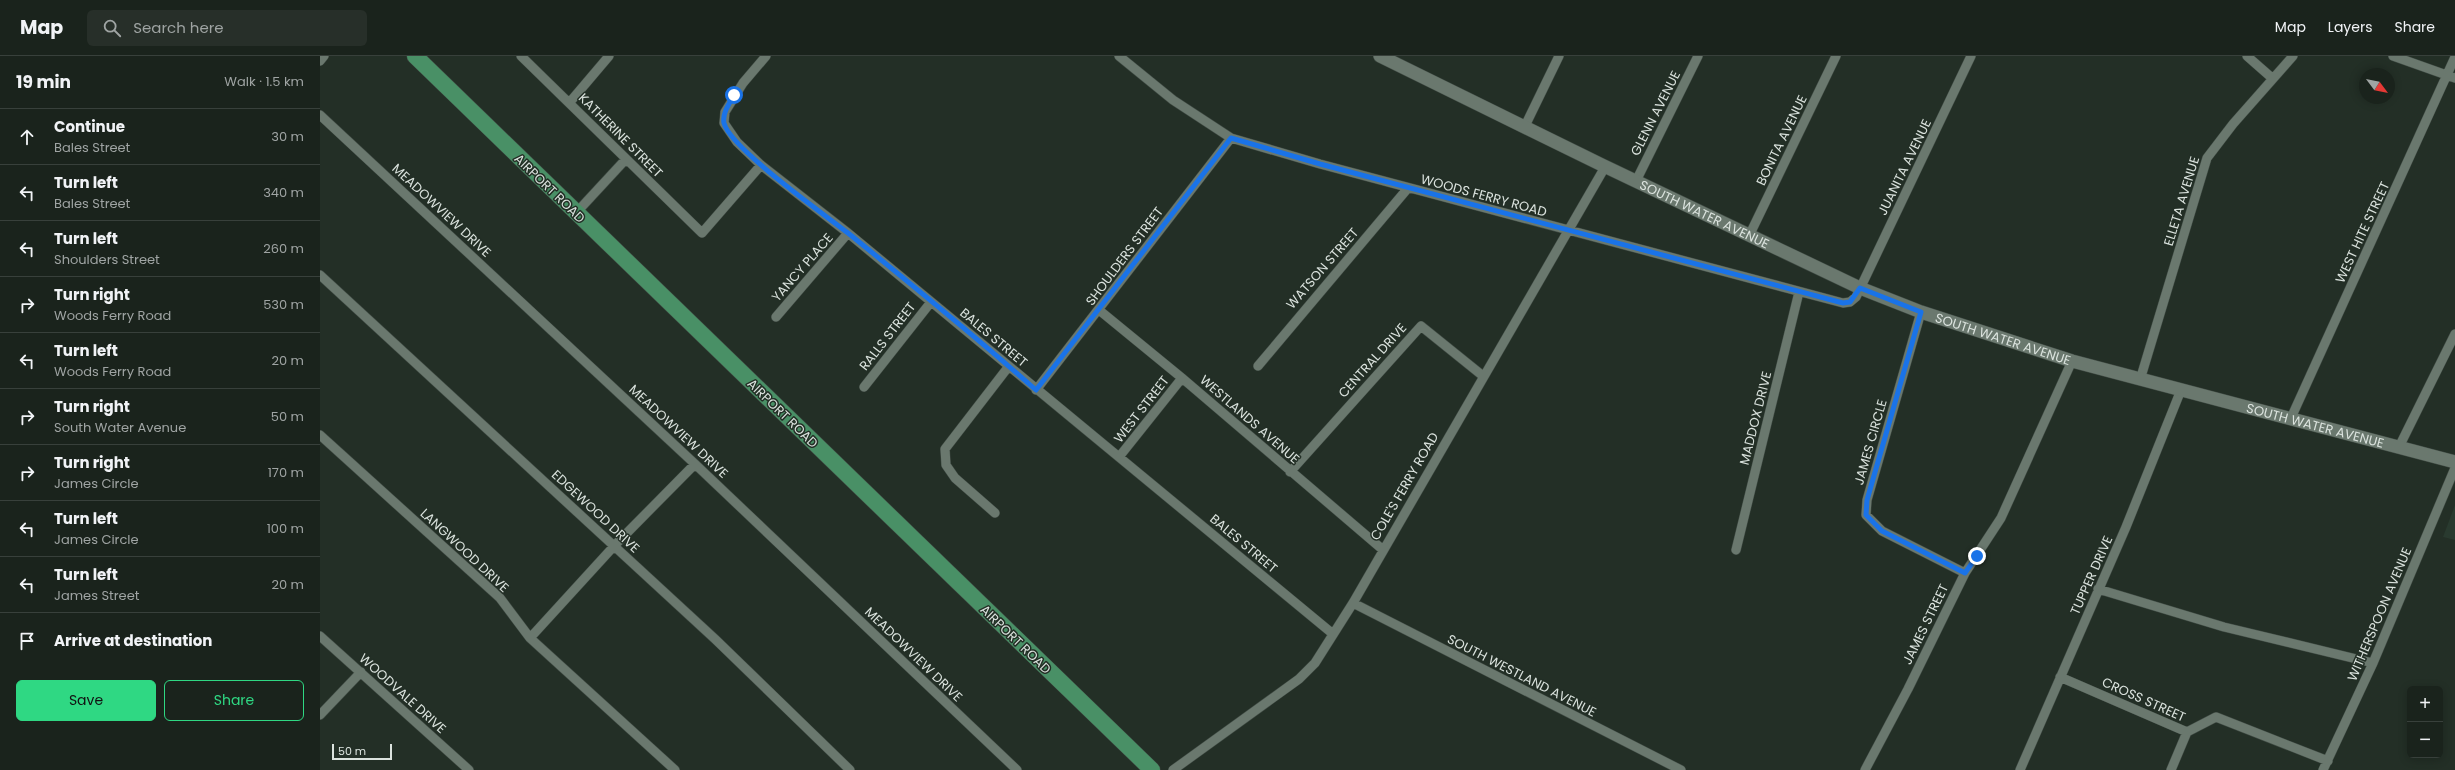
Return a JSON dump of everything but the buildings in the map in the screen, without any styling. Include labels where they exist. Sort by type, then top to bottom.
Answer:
[{"type":"highway","name":"AIRPORT ROAD","points":[[415,56],[1152,770]]},
{"type":"main road","name":"SOUTH WATER AVENUE","points":[[1380,56],[1525,126],[1605,167],[1750,236],[1860,288],[1921,312],[2072,361],[2455,462]]},
{"type":"street","points":[[320,61],[324,56]]},
{"type":"street","name":"KATHERINE STREET","points":[[521,56],[570,102],[702,233],[761,165]]},
{"type":"street","points":[[570,102],[609,56]]},
{"type":"street","name":"BALES STREET","points":[[766,56],[734,95],[725,112],[724,123],[737,142],[761,165],[931,302],[1333,634]]},
{"type":"street","name":"WOODS FERRY ROAD","points":[[1119,56],[1174,100],[1231,138],[1320,164],[1566,231],[1843,303],[1850,302],[1860,288]]},
{"type":"street","points":[[1525,126],[1559,56]]},
{"type":"street","name":"GLENN AVENUE","points":[[1636,181],[1698,56]]},
{"type":"street","name":"BONITA AVENUE","points":[[1750,236],[1836,56]]},
{"type":"street","name":"JUANITA AVENUE","points":[[1860,288],[1971,56]]},
{"type":"street","points":[[2246,56],[2272,78]]},
{"type":"street","name":"ELLETA AVENUE","points":[[2140,380],[2207,158],[2272,78],[2293,56]]},
{"type":"street","points":[[2393,56],[2451,77]]},
{"type":"street","name":"WEST HITE STREET","points":[[2291,418],[2451,77],[2455,56]]},
{"type":"street","name":"MEADOWVIEW DRIVE","points":[[320,115],[694,464],[1017,770]]},
{"type":"street","name":"SHOULDERS STREET","points":[[1036,390],[1231,138]]},
{"type":"street","points":[[576,213],[626,159]]},
{"type":"street","name":"COLE'S FERRY ROAD","points":[[1173,770],[1299,679],[1315,663],[1353,603],[1382,549],[1566,231],[1605,167]]},
{"type":"street","name":"WATSON STREET","points":[[1258,366],[1408,188]]},
{"type":"street","name":"YANCY PLACE","points":[[776,317],[848,234]]},
{"type":"street","name":"EDGEWOOD DRIVE","points":[[320,275],[615,545],[850,770]]},
{"type":"street","name":"MADDOX DRIVE","points":[[1736,550],[1799,292]]},
{"type":"street","name":"RALLS STREET","points":[[864,387],[931,302]]},
{"type":"street","name":"WESTLANDS AVENUE","points":[[1099,310],[1182,378],[1290,472],[1382,549]]},
{"type":"street","name":"JAMES CIRCLE","points":[[1921,312],[1867,500],[1866,515],[1882,531],[1965,573]]},
{"type":"street","name":"CENTRAL DRIVE","points":[[1290,472],[1421,326],[1483,376]]},
{"type":"street","points":[[2399,447],[2455,334]]},
{"type":"street","name":"JAMES STREET","points":[[1865,770],[1908,690],[1965,573],[2001,518],[2072,361]]},
{"type":"street","points":[[995,513],[955,478],[946,465],[946,449],[1009,366]]},
{"type":"street","name":"WEST STREET","points":[[1119,457],[1182,378]]},
{"type":"street","name":"TUPPER DRIVE","points":[[2020,770],[2126,528],[2181,390]]},
{"type":"street","name":"LANGWOOD DRIVE","points":[[320,435],[500,598],[530,638],[675,770]]},
{"type":"street","points":[[530,638],[615,545],[694,464]]},
{"type":"street","name":"WITHERSPOON AVENUE","points":[[2323,770],[2373,664],[2455,468]]},
{"type":"street","points":[[2098,590],[2224,627],[2373,664]]},
{"type":"street","name":"SOUTH WESTLAND AVENUE","points":[[1353,603],[1681,770]]},
{"type":"street","name":"WOODVALE DRIVE","points":[[320,636],[469,770]]},
{"type":"street","points":[[320,715],[361,672]]},
{"type":"street","name":"CROSS STREET","points":[[2060,677],[2187,732],[2216,717],[2328,761]]},
{"type":"street","points":[[2171,770],[2187,732]]},
{"type":"shaded area","points":[[2455,505],[2455,540],[2443,537]]},
{"type":"route","points":[[734,95],[725,112],[724,123],[737,142],[761,165],[848,234],[1009,366],[1036,390],[1231,138],[1320,164],[1566,231],[1843,303],[1850,302],[1856,297],[1860,288],[1921,312],[1867,500],[1866,515],[1882,531],[1965,573],[1977,556]]}]
